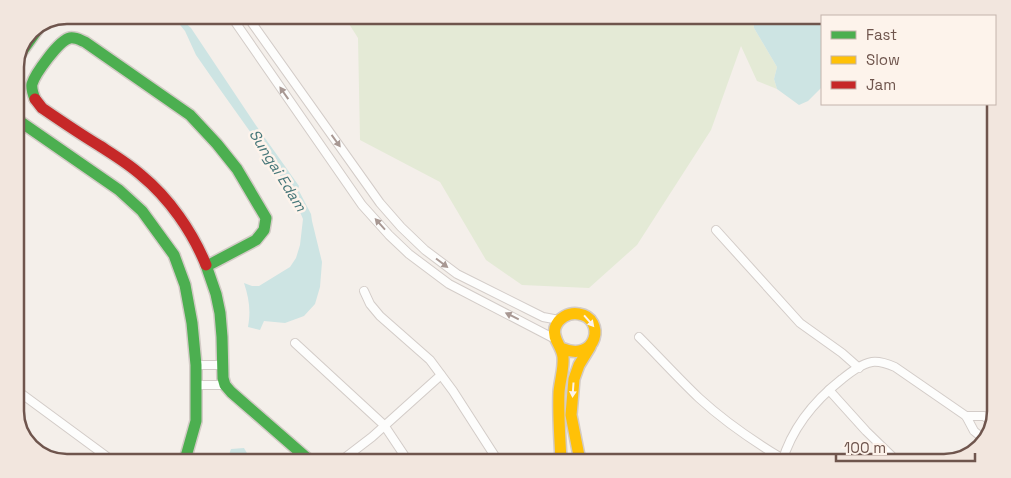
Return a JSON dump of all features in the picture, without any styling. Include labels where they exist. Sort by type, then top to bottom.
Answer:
[{"type":"main road","points":[[207,266],[256,240],[265,230],[266,218],[237,169],[190,115],[85,42],[69,38],[62,42],[56,47],[33,81],[31,87],[36,102],[42,108],[142,175],[162,195],[198,246],[207,266],[220,313],[223,378],[228,388],[302,454]]},
{"type":"main road","points":[[24,124],[119,190],[142,211],[174,255],[185,285],[192,323],[196,365],[196,421],[187,454]]},
{"type":"main road","points":[[561,454],[559,390],[563,361],[554,332],[559,320],[563,316],[580,314],[591,320],[595,333],[594,340],[579,365],[574,379],[571,415],[579,454]]},
{"type":"main road","points":[[558,344],[566,351],[573,353],[586,350],[591,345]]},
{"type":"street","points":[[236,24],[362,205],[402,248],[449,284],[558,344]]},
{"type":"street","points":[[253,24],[380,203],[401,227],[426,250],[457,274],[543,317],[559,320]]},
{"type":"street","points":[[716,230],[800,323],[842,353],[859,368]]},
{"type":"street","points":[[364,291],[370,304],[380,316],[430,360],[493,454]]},
{"type":"street","points":[[639,337],[699,398],[773,454]]},
{"type":"street","points":[[295,343],[384,425],[403,454]]},
{"type":"street","points":[[785,454],[796,428],[813,406],[829,390],[859,368],[872,362],[887,363],[894,367],[966,416],[974,431],[979,435]]},
{"type":"street","points":[[196,365],[222,364]]},
{"type":"street","points":[[350,454],[372,437],[441,374]]},
{"type":"street","points":[[197,385],[228,388]]},
{"type":"street","points":[[829,390],[866,431],[890,454]]},
{"type":"street","points":[[24,396],[103,454]]},
{"type":"street","points":[[966,416],[986,418]]},
{"type":"green space","points":[[349,24],[754,24],[754,28],[777,67],[774,79],[777,89],[757,81],[741,46],[711,130],[637,245],[589,288],[522,285],[486,260],[440,182],[360,140],[358,38]]},
{"type":"water","name":"Sungai Edam","points":[[179,24],[186,24],[191,28],[299,186],[298,189],[311,214],[322,262],[320,287],[315,304],[304,316],[285,323],[264,321],[260,330],[248,327],[249,305],[244,283],[259,286],[290,267],[296,258],[300,245],[303,219],[293,196],[273,164],[196,55],[185,31]]},
{"type":"water","points":[[754,24],[821,24],[821,88],[808,101],[799,105],[777,89],[774,79],[777,67],[754,28]]},
{"type":"water","points":[[244,448],[248,454],[229,454],[231,449]]},
{"type":"traffic: fast","points":[[35,99],[32,92],[34,79],[48,58],[60,45],[65,40],[74,38],[85,42],[190,115],[237,169],[266,218],[264,230],[256,240],[207,266]]},
{"type":"traffic: fast","points":[[24,124],[119,190],[142,211],[174,255],[185,285],[192,323],[196,365],[196,421],[187,454]]},
{"type":"traffic: fast","points":[[206,265],[220,313],[223,378],[225,385],[302,454]]},
{"type":"traffic: slow","points":[[561,348],[574,351],[583,350],[590,345],[595,331],[593,323],[587,317],[579,314],[568,315],[556,324],[554,332],[563,357],[559,401],[561,454]]},
{"type":"traffic: slow","points":[[579,454],[571,415],[574,379],[579,365],[590,347]]},
{"type":"traffic: jam","points":[[35,99],[42,108],[126,163],[151,184],[179,216],[194,240],[206,265]]}]
